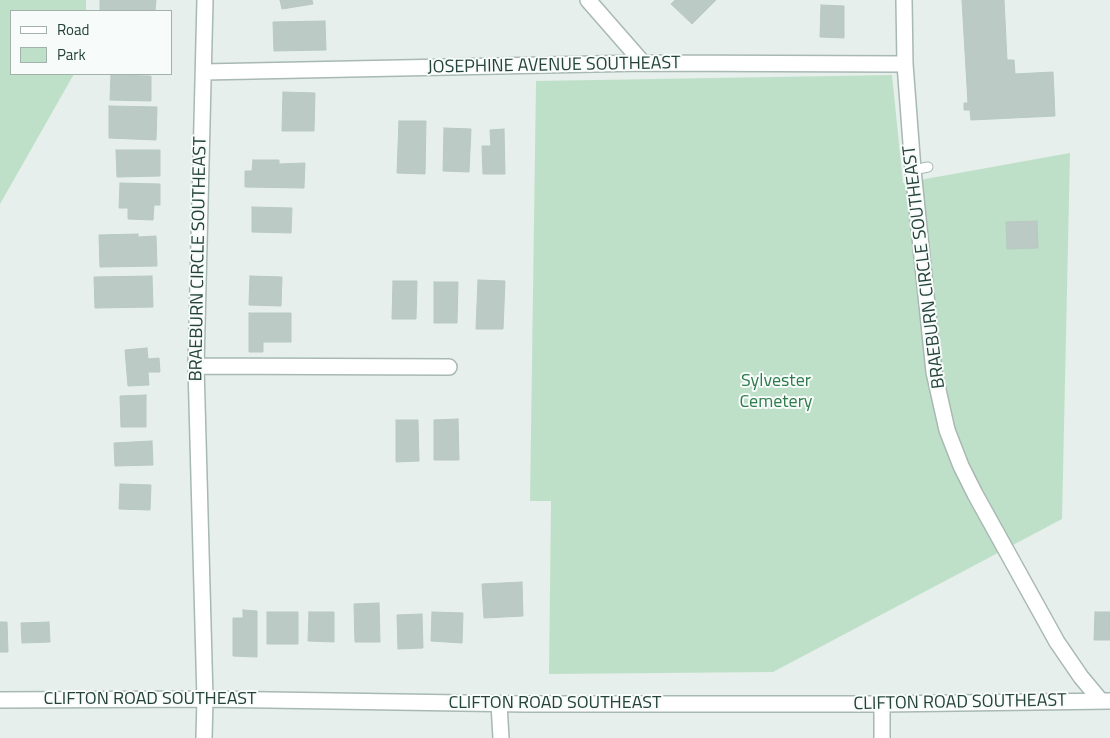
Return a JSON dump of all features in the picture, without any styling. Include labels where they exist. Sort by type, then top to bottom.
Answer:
[{"type":"street","name":"BRAEBURN CIRCLE SOUTHEAST","points":[[204,738],[205,699],[196,366],[205,0]]},
{"type":"street","points":[[588,0],[643,63]]},
{"type":"street","name":"BRAEBURN CIRCLE SOUTHEAST","points":[[904,0],[905,64],[913,170],[934,372],[947,430],[961,466],[975,494],[1057,642],[1081,677],[1106,701]]},
{"type":"street","name":"JOSEPHINE AVENUE SOUTHEAST","points":[[204,72],[643,63],[905,64]]},
{"type":"street","points":[[196,366],[449,367]]},
{"type":"street","name":"CLIFTON ROAD SOUTHEAST","points":[[0,700],[205,699],[499,704],[882,704],[1106,701]]},
{"type":"street","points":[[499,704],[501,738]]},
{"type":"street","points":[[882,704],[882,738]]},
{"type":"lane","points":[[913,170],[928,167]]},
{"type":"green space","points":[[0,0],[86,0],[86,10],[10,10],[10,75],[73,75],[0,204]]},
{"type":"green space","name":"Sylvester Cemetery","points":[[892,75],[903,183],[1070,153],[1062,519],[773,672],[549,674],[551,501],[530,501],[536,81]]},
{"type":"building","points":[[100,0],[156,0],[155,10],[100,10]]},
{"type":"building","points":[[280,0],[312,0],[313,4],[282,9]]},
{"type":"building","points":[[675,0],[716,0],[692,24],[671,4]]},
{"type":"building","points":[[962,0],[1004,0],[1007,60],[1014,60],[1015,74],[1053,72],[1055,116],[971,120],[970,110],[964,110],[964,103],[968,103]]},
{"type":"building","points":[[821,5],[844,6],[844,38],[820,37]]},
{"type":"building","points":[[325,21],[326,50],[274,51],[273,22]]},
{"type":"building","points":[[111,75],[151,76],[151,101],[110,100]]},
{"type":"building","points":[[283,92],[315,93],[314,131],[282,131]]},
{"type":"building","points":[[109,106],[157,107],[156,140],[109,138]]},
{"type":"building","points":[[399,121],[426,121],[425,174],[397,173]]},
{"type":"building","points":[[444,128],[471,129],[469,172],[443,171]]},
{"type":"building","points":[[504,129],[505,174],[483,174],[482,146],[491,146],[490,130]]},
{"type":"building","points":[[116,150],[160,150],[160,176],[117,177]]},
{"type":"building","points":[[253,160],[279,160],[279,164],[305,163],[304,188],[245,187],[245,171],[252,171]]},
{"type":"building","points":[[120,183],[160,184],[160,205],[154,205],[153,220],[128,219],[128,208],[119,208]]},
{"type":"building","points":[[252,207],[292,208],[291,233],[252,232]]},
{"type":"building","points":[[1037,221],[1038,248],[1007,249],[1006,222]]},
{"type":"building","points":[[138,234],[138,237],[156,236],[157,266],[100,267],[99,235]]},
{"type":"building","points":[[152,276],[153,307],[95,308],[94,277]]},
{"type":"building","points":[[250,276],[282,277],[281,306],[249,305]]},
{"type":"building","points":[[478,280],[505,281],[503,329],[476,329]]},
{"type":"building","points":[[393,281],[417,281],[416,319],[392,319]]},
{"type":"building","points":[[434,282],[458,282],[457,323],[434,323]]},
{"type":"building","points":[[249,313],[291,313],[291,342],[263,342],[263,352],[249,352]]},
{"type":"building","points":[[147,348],[148,359],[159,358],[160,372],[148,372],[149,385],[128,386],[125,350]]},
{"type":"building","points":[[146,395],[146,427],[121,427],[120,396]]},
{"type":"building","points":[[458,419],[459,460],[434,460],[434,420]]},
{"type":"building","points":[[396,420],[418,420],[419,461],[396,462]]},
{"type":"building","points":[[152,441],[153,465],[115,466],[114,443]]},
{"type":"building","points":[[120,484],[151,485],[150,510],[119,509]]},
{"type":"building","points":[[522,582],[523,616],[484,618],[482,584]]},
{"type":"building","points":[[379,603],[380,642],[355,642],[354,604]]},
{"type":"building","points":[[243,610],[257,611],[257,657],[233,656],[233,618],[243,618]]},
{"type":"building","points":[[267,612],[298,612],[298,644],[267,644]]},
{"type":"building","points":[[309,612],[334,612],[334,642],[308,641]]},
{"type":"building","points":[[432,612],[463,613],[462,643],[431,641]]},
{"type":"building","points":[[1095,612],[1110,612],[1110,640],[1094,640]]},
{"type":"building","points":[[422,614],[423,648],[398,649],[397,615]]},
{"type":"building","points":[[0,622],[7,622],[8,652],[0,652]]},
{"type":"building","points":[[49,622],[50,642],[22,643],[21,623]]}]
